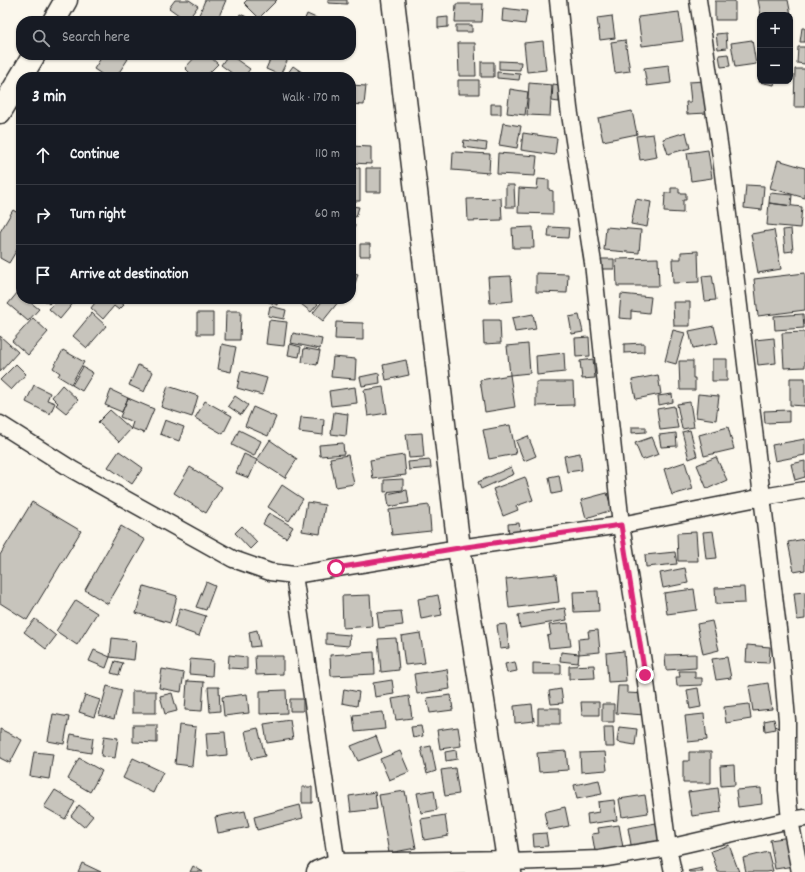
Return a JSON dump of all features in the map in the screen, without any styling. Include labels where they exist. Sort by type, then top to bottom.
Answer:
[{"type":"street","points":[[57,16],[66,0]]},
{"type":"street","points":[[393,0],[459,548],[510,867]]},
{"type":"street","points":[[558,0],[569,108],[592,263],[621,525],[645,675],[668,848],[673,872]]},
{"type":"street","points":[[698,0],[721,157],[762,497],[787,712],[787,790],[797,819],[800,872]]},
{"type":"street","points":[[24,72],[31,60]]},
{"type":"street","points":[[0,112],[16,85]]},
{"type":"street","points":[[0,424],[73,470],[233,559],[270,572],[294,575],[459,548],[621,525],[805,490]]},
{"type":"street","points":[[294,575],[331,870],[510,867],[600,859],[668,848],[797,819]]},
{"type":"building","points":[[175,0],[189,0],[198,6],[191,16],[180,16],[169,8]]},
{"type":"building","points":[[205,0],[226,0],[219,16],[199,15]]},
{"type":"building","points":[[247,0],[277,0],[261,16],[257,16],[244,3]]},
{"type":"building","points":[[328,0],[347,0],[347,4],[328,3]]},
{"type":"building","points":[[758,0],[788,0],[790,12],[760,12]]},
{"type":"building","points":[[715,1],[735,1],[735,20],[715,20]]},
{"type":"building","points":[[456,4],[483,4],[482,22],[455,22]]},
{"type":"building","points":[[503,8],[527,11],[525,24],[502,21]]},
{"type":"building","points":[[679,12],[683,41],[642,46],[638,17]]},
{"type":"building","points":[[612,16],[615,38],[600,40],[597,18]]},
{"type":"building","points":[[448,17],[448,27],[438,28],[438,18]]},
{"type":"building","points":[[456,25],[472,25],[472,32],[456,32]]},
{"type":"building","points":[[802,28],[805,28],[805,42],[800,42]]},
{"type":"building","points":[[726,33],[727,48],[718,49],[716,34]]},
{"type":"building","points":[[625,40],[630,71],[615,73],[611,42]]},
{"type":"building","points":[[752,40],[756,64],[735,67],[731,43]]},
{"type":"building","points":[[543,41],[546,70],[527,72],[524,43]]},
{"type":"building","points":[[458,43],[475,43],[476,76],[459,76]]},
{"type":"building","points":[[798,47],[805,47],[805,64],[797,63]]},
{"type":"building","points":[[728,54],[730,66],[721,67],[719,55]]},
{"type":"building","points":[[100,60],[127,60],[119,72],[98,72],[94,69]]},
{"type":"building","points":[[192,60],[214,60],[218,64],[210,72],[189,72],[185,68]]},
{"type":"building","points":[[224,60],[237,60],[250,69],[248,72],[230,72],[221,65]]},
{"type":"building","points":[[270,60],[288,60],[282,72],[273,72],[266,69]]},
{"type":"building","points":[[499,61],[521,62],[520,70],[499,69]]},
{"type":"building","points":[[481,62],[494,62],[494,77],[481,77]]},
{"type":"building","points":[[669,65],[671,83],[647,86],[644,68]]},
{"type":"building","points":[[293,66],[302,72],[289,72]]},
{"type":"building","points":[[795,69],[805,69],[805,107],[794,107]]},
{"type":"building","points":[[497,72],[520,74],[519,80],[497,78]]},
{"type":"building","points":[[458,80],[479,80],[479,94],[458,94]]},
{"type":"building","points":[[705,81],[708,113],[687,114],[686,102],[691,102],[689,82]]},
{"type":"building","points":[[529,83],[552,85],[550,116],[527,115]]},
{"type":"building","points":[[553,84],[560,85],[559,102],[552,101]]},
{"type":"building","points":[[356,85],[366,86],[364,105],[356,104]]},
{"type":"building","points":[[510,89],[528,92],[525,115],[507,113]]},
{"type":"building","points":[[491,104],[501,104],[501,114],[491,114]]},
{"type":"building","points":[[632,111],[637,134],[603,141],[598,118]]},
{"type":"building","points":[[503,123],[521,126],[517,148],[499,145]]},
{"type":"building","points":[[686,132],[690,148],[668,154],[663,139]]},
{"type":"building","points":[[523,133],[557,138],[555,155],[521,150]]},
{"type":"building","points":[[653,134],[657,157],[640,160],[636,136]]},
{"type":"building","points":[[464,140],[487,143],[486,150],[463,147]]},
{"type":"building","points":[[356,146],[371,147],[371,164],[356,163]]},
{"type":"building","points":[[708,150],[712,178],[691,181],[687,153]]},
{"type":"building","points":[[453,152],[490,154],[489,173],[452,170]]},
{"type":"building","points":[[498,153],[537,156],[535,176],[497,174]]},
{"type":"building","points":[[778,160],[805,168],[805,198],[770,188]]},
{"type":"building","points":[[356,168],[360,168],[360,201],[356,201]]},
{"type":"building","points":[[366,168],[381,168],[381,192],[366,192]]},
{"type":"building","points":[[538,179],[549,180],[549,190],[553,191],[553,214],[518,213],[519,188],[537,189]]},
{"type":"building","points":[[506,185],[514,185],[515,207],[506,207]]},
{"type":"building","points":[[746,185],[764,186],[762,210],[744,208]]},
{"type":"building","points":[[671,188],[679,188],[679,193],[686,193],[686,200],[683,200],[683,213],[664,212],[665,193],[671,193]]},
{"type":"building","points":[[770,193],[792,195],[791,206],[769,203]]},
{"type":"building","points":[[501,198],[502,220],[468,221],[467,199]]},
{"type":"building","points":[[636,199],[651,202],[647,227],[631,224]]},
{"type":"building","points":[[769,203],[802,207],[800,228],[767,225]]},
{"type":"building","points":[[356,207],[359,207],[356,217]]},
{"type":"building","points":[[13,210],[16,212],[16,251],[9,263],[0,258],[0,232]]},
{"type":"building","points":[[533,227],[534,248],[513,248],[512,228]]},
{"type":"building","points":[[549,227],[569,228],[568,238],[548,237]]},
{"type":"building","points":[[606,227],[641,230],[639,253],[604,250]]},
{"type":"building","points":[[791,229],[793,251],[785,252],[783,230]]},
{"type":"building","points":[[774,230],[781,269],[758,273],[751,234]]},
{"type":"building","points":[[360,244],[370,244],[370,256],[360,256]]},
{"type":"building","points":[[698,251],[699,282],[673,283],[672,259],[681,259],[681,252]]},
{"type":"building","points":[[658,258],[659,286],[617,286],[616,259]]},
{"type":"building","points":[[598,259],[614,259],[614,269],[599,269]]},
{"type":"building","points":[[536,273],[568,274],[567,293],[536,292]]},
{"type":"building","points":[[805,273],[805,310],[758,316],[754,279]]},
{"type":"building","points":[[712,275],[716,300],[705,301],[702,276]]},
{"type":"building","points":[[511,276],[513,301],[490,303],[488,277]]},
{"type":"building","points":[[16,294],[16,304],[32,304],[39,309],[28,321],[8,304]]},
{"type":"building","points":[[621,294],[651,297],[649,313],[631,311],[631,319],[619,318]]},
{"type":"building","points":[[673,302],[690,302],[690,326],[674,326]]},
{"type":"building","points":[[54,304],[72,304],[60,319],[49,309]]},
{"type":"building","points":[[94,304],[124,305],[119,310],[114,306],[103,319],[91,308]]},
{"type":"building","points":[[301,304],[318,304],[311,312]]},
{"type":"building","points":[[320,304],[337,304],[323,321],[313,313]]},
{"type":"building","points":[[270,306],[286,310],[284,319],[268,316]]},
{"type":"building","points":[[226,311],[241,311],[240,340],[225,340]]},
{"type":"building","points":[[92,313],[106,326],[87,348],[73,336]]},
{"type":"building","points":[[197,313],[213,313],[213,334],[197,334]]},
{"type":"building","points":[[533,314],[536,329],[515,332],[512,318]]},
{"type":"building","points":[[803,314],[804,328],[775,330],[774,316]]},
{"type":"building","points":[[579,315],[583,332],[572,334],[569,317]]},
{"type":"building","points":[[33,318],[48,332],[28,355],[12,341]]},
{"type":"building","points":[[269,320],[287,322],[284,346],[266,344]]},
{"type":"building","points":[[483,320],[500,320],[501,343],[484,344]]},
{"type":"building","points":[[336,322],[363,323],[363,340],[335,339]]},
{"type":"building","points":[[714,326],[718,343],[693,348],[689,331]]},
{"type":"building","points":[[673,330],[685,333],[676,364],[665,361]]},
{"type":"building","points":[[805,332],[805,367],[784,368],[782,333]]},
{"type":"building","points":[[293,333],[322,339],[320,349],[291,343]]},
{"type":"building","points":[[0,336],[18,352],[0,372]]},
{"type":"building","points":[[589,337],[590,356],[576,357],[575,338]]},
{"type":"building","points":[[774,338],[776,363],[758,365],[755,340]]},
{"type":"building","points":[[644,343],[644,352],[624,353],[624,344]]},
{"type":"building","points":[[222,344],[236,347],[231,372],[218,369]]},
{"type":"building","points":[[290,344],[301,347],[299,357],[288,355]]},
{"type":"building","points":[[528,344],[530,373],[510,375],[507,346]]},
{"type":"building","points":[[304,348],[320,351],[317,365],[302,362]]},
{"type":"building","points":[[63,350],[84,362],[71,384],[58,376],[60,373],[53,368]]},
{"type":"building","points":[[564,353],[565,372],[537,375],[536,356]]},
{"type":"building","points":[[333,357],[356,359],[355,379],[331,377]]},
{"type":"building","points":[[593,359],[595,378],[582,379],[580,361]]},
{"type":"building","points":[[712,359],[727,359],[727,381],[712,381]]},
{"type":"building","points":[[406,360],[409,375],[386,380],[383,365]]},
{"type":"building","points":[[679,361],[693,361],[695,390],[680,390]]},
{"type":"building","points":[[16,364],[26,374],[11,390],[0,380]]},
{"type":"building","points":[[138,365],[153,372],[144,392],[129,385]]},
{"type":"building","points":[[83,367],[93,373],[82,391],[72,385]]},
{"type":"building","points":[[241,371],[267,378],[262,395],[237,388]]},
{"type":"building","points":[[379,373],[380,383],[362,386],[360,377]]},
{"type":"building","points":[[510,375],[515,407],[485,412],[480,380]]},
{"type":"building","points":[[658,375],[661,394],[636,399],[632,380]]},
{"type":"building","points":[[790,378],[805,378],[805,406],[790,405]]},
{"type":"building","points":[[536,382],[573,382],[574,405],[536,406]]},
{"type":"building","points":[[34,385],[50,393],[47,400],[55,403],[50,414],[26,402]]},
{"type":"building","points":[[62,385],[78,400],[66,413],[56,405],[58,403],[52,397]]},
{"type":"building","points":[[168,386],[198,396],[192,417],[161,407]]},
{"type":"building","points":[[355,387],[357,403],[331,406],[329,391]]},
{"type":"building","points":[[383,387],[387,413],[368,416],[364,390]]},
{"type":"building","points":[[111,390],[128,398],[122,412],[105,405]]},
{"type":"building","points":[[672,394],[673,402],[659,405],[658,396]]},
{"type":"building","points":[[698,394],[719,396],[716,420],[696,417]]},
{"type":"building","points":[[235,396],[248,405],[241,415],[228,406]]},
{"type":"building","points":[[128,398],[154,409],[144,433],[131,428],[133,422],[120,417]]},
{"type":"building","points":[[205,401],[232,416],[223,434],[195,418]]},
{"type":"building","points":[[690,402],[694,427],[682,429],[677,404]]},
{"type":"building","points":[[674,406],[678,428],[660,430],[657,409]]},
{"type":"building","points":[[253,407],[276,417],[268,436],[245,426]]},
{"type":"building","points":[[110,410],[131,429],[119,442],[98,422]]},
{"type":"building","points":[[789,410],[789,422],[765,423],[764,411]]},
{"type":"building","points":[[334,412],[348,414],[346,436],[331,434]]},
{"type":"building","points":[[301,417],[324,419],[323,435],[299,432]]},
{"type":"building","points":[[165,420],[184,427],[179,441],[160,434]]},
{"type":"building","points":[[510,425],[516,454],[489,459],[483,430]]},
{"type":"building","points":[[632,427],[646,427],[646,432],[632,433]]},
{"type":"building","points":[[728,427],[734,449],[704,456],[699,435]]},
{"type":"building","points":[[239,430],[261,441],[254,456],[232,445]]},
{"type":"building","points":[[690,430],[697,456],[689,459],[682,432]]},
{"type":"building","points":[[422,433],[424,457],[409,458],[406,434]]},
{"type":"building","points":[[676,433],[677,446],[661,447],[659,435]]},
{"type":"building","points":[[528,436],[536,456],[524,461],[516,441]]},
{"type":"building","points":[[652,437],[659,454],[642,460],[635,443]]},
{"type":"building","points":[[805,439],[805,455],[775,461],[772,445]]},
{"type":"building","points":[[270,440],[297,459],[285,478],[257,460]]},
{"type":"building","points":[[343,443],[344,454],[320,456],[319,445]]},
{"type":"building","points":[[119,451],[143,468],[132,484],[108,467]]},
{"type":"building","points":[[580,453],[582,470],[567,472],[564,456]]},
{"type":"building","points":[[244,454],[257,460],[249,478],[236,473]]},
{"type":"building","points":[[348,455],[354,484],[336,487],[330,458]]},
{"type":"building","points":[[404,455],[406,475],[373,479],[370,460]]},
{"type":"building","points":[[716,457],[727,480],[707,489],[697,465]]},
{"type":"building","points":[[430,460],[431,468],[409,470],[408,462]]},
{"type":"building","points":[[805,461],[805,477],[795,480],[791,464]]},
{"type":"building","points":[[685,462],[693,489],[672,495],[664,469]]},
{"type":"building","points":[[190,467],[222,487],[206,513],[174,493]]},
{"type":"building","points":[[511,467],[514,474],[481,489],[478,482]]},
{"type":"building","points":[[559,475],[562,492],[552,494],[549,477]]},
{"type":"building","points":[[525,477],[533,500],[516,506],[518,510],[503,516],[493,489]]},
{"type":"building","points":[[403,479],[403,490],[384,492],[384,480]]},
{"type":"building","points":[[282,485],[303,499],[289,521],[268,507]]},
{"type":"building","points":[[407,490],[409,503],[389,507],[387,494]]},
{"type":"building","points":[[607,493],[612,510],[586,518],[581,500]]},
{"type":"building","points":[[32,502],[81,531],[27,620],[0,603],[0,555]]},
{"type":"building","points":[[307,502],[325,505],[320,534],[302,531]]},
{"type":"building","points":[[429,505],[431,531],[392,535],[389,510]]},
{"type":"building","points":[[269,513],[293,527],[286,538],[263,524]]},
{"type":"building","points":[[519,523],[521,537],[509,538],[508,524]]},
{"type":"building","points":[[121,526],[145,540],[108,604],[85,590]]},
{"type":"building","points":[[242,526],[257,542],[250,549],[235,533]]},
{"type":"building","points":[[713,531],[717,558],[706,559],[703,532]]},
{"type":"building","points":[[696,532],[698,561],[678,561],[677,533]]},
{"type":"building","points":[[805,539],[805,570],[794,572],[788,542]]},
{"type":"building","points":[[675,552],[677,564],[646,567],[645,555]]},
{"type":"building","points":[[685,568],[688,583],[663,588],[660,573]]},
{"type":"building","points":[[556,574],[559,602],[509,608],[506,579]]},
{"type":"building","points":[[206,582],[215,586],[206,610],[196,607]]},
{"type":"building","points":[[144,586],[177,596],[170,623],[136,613]]},
{"type":"building","points":[[744,587],[745,603],[716,604],[715,588]]},
{"type":"building","points":[[694,589],[697,610],[667,614],[664,593]]},
{"type":"building","points":[[598,591],[599,611],[574,612],[573,592]]},
{"type":"building","points":[[805,592],[805,619],[797,620],[794,593]]},
{"type":"building","points":[[370,595],[372,626],[343,628],[342,596]]},
{"type":"building","points":[[438,595],[442,615],[421,619],[418,599]]},
{"type":"building","points":[[76,600],[97,613],[77,645],[56,631]]},
{"type":"building","points":[[180,608],[206,616],[199,636],[174,627]]},
{"type":"building","points":[[565,608],[567,620],[520,628],[518,615]]},
{"type":"building","points":[[401,611],[403,625],[379,628],[377,613]]},
{"type":"building","points":[[35,619],[56,636],[46,649],[24,632]]},
{"type":"building","points":[[712,621],[719,650],[703,654],[697,624]]},
{"type":"building","points":[[568,623],[571,646],[549,648],[547,636],[551,635],[549,625]]},
{"type":"building","points":[[506,624],[509,648],[500,649],[497,625]]},
{"type":"building","points":[[257,630],[260,646],[251,647],[249,632]]},
{"type":"building","points":[[598,630],[600,652],[579,654],[578,639],[589,638],[588,631]]},
{"type":"building","points":[[326,633],[350,635],[349,646],[326,644]]},
{"type":"building","points":[[420,633],[425,663],[405,665],[401,636]]},
{"type":"building","points":[[112,638],[136,641],[134,660],[110,657]]},
{"type":"building","points":[[396,638],[399,670],[381,672],[378,639]]},
{"type":"building","points":[[747,645],[770,647],[769,663],[746,662]]},
{"type":"building","points":[[94,650],[110,657],[106,668],[89,661]]},
{"type":"building","points":[[624,651],[626,681],[608,682],[606,653]]},
{"type":"building","points":[[374,652],[375,674],[331,676],[330,655]]},
{"type":"building","points":[[561,652],[579,654],[578,663],[560,661]]},
{"type":"building","points":[[696,654],[696,668],[666,670],[665,655]]},
{"type":"building","points":[[229,655],[247,657],[247,669],[228,668]]},
{"type":"building","points":[[255,656],[283,656],[283,674],[256,675]]},
{"type":"building","points":[[727,657],[731,678],[716,680],[712,659]]},
{"type":"building","points":[[190,659],[213,661],[212,676],[189,674]]},
{"type":"building","points":[[115,661],[123,663],[119,675],[111,673]]},
{"type":"building","points":[[515,662],[517,671],[507,673],[505,664]]},
{"type":"building","points":[[533,663],[561,664],[561,674],[533,674]]},
{"type":"building","points":[[594,665],[595,678],[569,679],[569,666]]},
{"type":"building","points":[[162,669],[184,673],[181,692],[159,688]]},
{"type":"building","points":[[447,669],[450,689],[417,694],[414,674]]},
{"type":"building","points":[[679,671],[695,671],[695,678],[702,678],[702,685],[677,686],[676,677],[680,677]]},
{"type":"building","points":[[392,680],[394,694],[375,697],[373,683]]},
{"type":"building","points":[[187,681],[204,682],[202,711],[185,710]]},
{"type":"building","points":[[768,683],[772,709],[753,711],[749,686]]},
{"type":"building","points":[[107,686],[122,690],[114,719],[99,715]]},
{"type":"building","points":[[618,686],[627,686],[627,693],[646,694],[645,715],[616,713]]},
{"type":"building","points":[[208,687],[219,687],[220,711],[210,712]]},
{"type":"building","points":[[698,688],[701,707],[690,709],[687,690]]},
{"type":"building","points":[[344,689],[359,692],[357,706],[342,703]]},
{"type":"building","points":[[561,689],[563,703],[551,704],[549,691]]},
{"type":"building","points":[[286,690],[287,713],[260,714],[260,691]]},
{"type":"building","points":[[132,691],[156,691],[156,713],[132,713]]},
{"type":"building","points":[[172,693],[177,711],[165,714],[160,696]]},
{"type":"building","points":[[247,694],[249,713],[224,716],[222,697]]},
{"type":"building","points":[[85,695],[100,700],[94,717],[79,712]]},
{"type":"building","points":[[451,695],[453,710],[430,713],[427,698]]},
{"type":"building","points":[[409,696],[412,718],[396,720],[392,699]]},
{"type":"building","points":[[290,699],[303,699],[303,711],[290,711]]},
{"type":"building","points":[[581,702],[599,702],[599,715],[582,715]]},
{"type":"building","points":[[532,704],[534,721],[515,723],[514,706]]},
{"type":"building","points":[[602,704],[614,704],[614,722],[602,722]]},
{"type":"building","points":[[749,704],[751,719],[726,723],[724,707]]},
{"type":"building","points":[[538,708],[560,708],[560,724],[538,724]]},
{"type":"building","points":[[383,712],[385,729],[355,732],[353,715]]},
{"type":"building","points":[[53,714],[69,717],[64,744],[48,741]]},
{"type":"building","points":[[704,714],[707,740],[688,742],[685,716]]},
{"type":"building","points":[[774,719],[776,729],[765,731],[764,721]]},
{"type":"building","points":[[290,720],[293,739],[267,743],[264,724]]},
{"type":"building","points":[[133,725],[157,725],[157,743],[133,742]]},
{"type":"building","points":[[179,725],[196,727],[192,766],[175,764]]},
{"type":"building","points":[[421,726],[423,736],[413,738],[411,727]]},
{"type":"building","points":[[458,727],[461,746],[440,749],[437,730]]},
{"type":"building","points":[[604,727],[613,727],[614,747],[605,747]]},
{"type":"building","points":[[619,727],[637,729],[635,745],[617,742]]},
{"type":"building","points":[[258,728],[265,756],[251,759],[245,731]]},
{"type":"building","points":[[0,729],[22,740],[10,763],[0,758]]},
{"type":"building","points":[[225,732],[227,755],[208,757],[206,733]]},
{"type":"building","points":[[71,734],[93,738],[91,753],[68,749]]},
{"type":"building","points":[[104,736],[118,738],[115,758],[101,756]]},
{"type":"building","points":[[376,736],[382,752],[358,761],[351,746]]},
{"type":"building","points":[[431,746],[436,771],[427,774],[421,748]]},
{"type":"building","points":[[456,750],[457,759],[446,761],[445,752]]},
{"type":"building","points":[[400,751],[409,772],[389,780],[380,759]]},
{"type":"building","points":[[566,751],[568,770],[539,772],[537,753]]},
{"type":"building","points":[[34,752],[53,754],[49,779],[30,776]]},
{"type":"building","points":[[605,752],[607,770],[581,772],[580,753]]},
{"type":"building","points":[[689,752],[711,752],[711,783],[683,783],[683,761],[689,761]]},
{"type":"building","points":[[79,758],[102,771],[90,792],[68,779]]},
{"type":"building","points":[[133,758],[163,772],[153,793],[123,778]]},
{"type":"building","points":[[734,765],[735,785],[721,786],[720,766]]},
{"type":"building","points":[[455,768],[459,794],[445,796],[441,770]]},
{"type":"building","points":[[599,780],[602,794],[577,799],[574,785]]},
{"type":"building","points":[[302,787],[312,787],[312,803],[302,803]]},
{"type":"building","points":[[718,788],[721,812],[692,816],[688,792]]},
{"type":"building","points":[[761,788],[762,804],[738,807],[736,790]]},
{"type":"building","points":[[55,790],[75,802],[65,819],[44,807]]},
{"type":"building","points":[[434,790],[437,810],[421,813],[417,793]]},
{"type":"building","points":[[405,791],[416,848],[389,853],[379,795]]},
{"type":"building","points":[[375,792],[377,809],[351,812],[349,796]]},
{"type":"building","points":[[645,795],[648,813],[622,817],[619,799]]},
{"type":"building","points":[[614,800],[617,820],[588,824],[587,814],[599,812],[598,802]]},
{"type":"building","points":[[79,805],[93,816],[84,827],[71,816]]},
{"type":"building","points":[[300,805],[303,818],[257,830],[254,817]]},
{"type":"building","points":[[565,807],[569,826],[548,830],[544,812]]},
{"type":"building","points":[[245,811],[249,827],[218,833],[215,817]]},
{"type":"building","points":[[445,815],[448,836],[424,840],[421,819]]},
{"type":"building","points":[[656,823],[660,845],[632,850],[628,828]]},
{"type":"building","points":[[619,825],[624,853],[596,857],[592,834],[599,833],[598,828]]},
{"type":"building","points":[[546,833],[548,846],[534,847],[533,834]]},
{"type":"building","points":[[790,837],[795,866],[775,869],[770,840]]},
{"type":"building","points":[[729,845],[739,872],[718,872],[711,851]]},
{"type":"building","points":[[768,852],[773,871],[746,872],[743,858]]},
{"type":"building","points":[[82,863],[101,872],[78,872]]},
{"type":"building","points":[[193,866],[203,872],[190,872]]},
{"type":"building","points":[[702,868],[703,872],[688,871]]},
{"type":"route","points":[[336,568],[459,548],[621,525],[645,675]]}]
